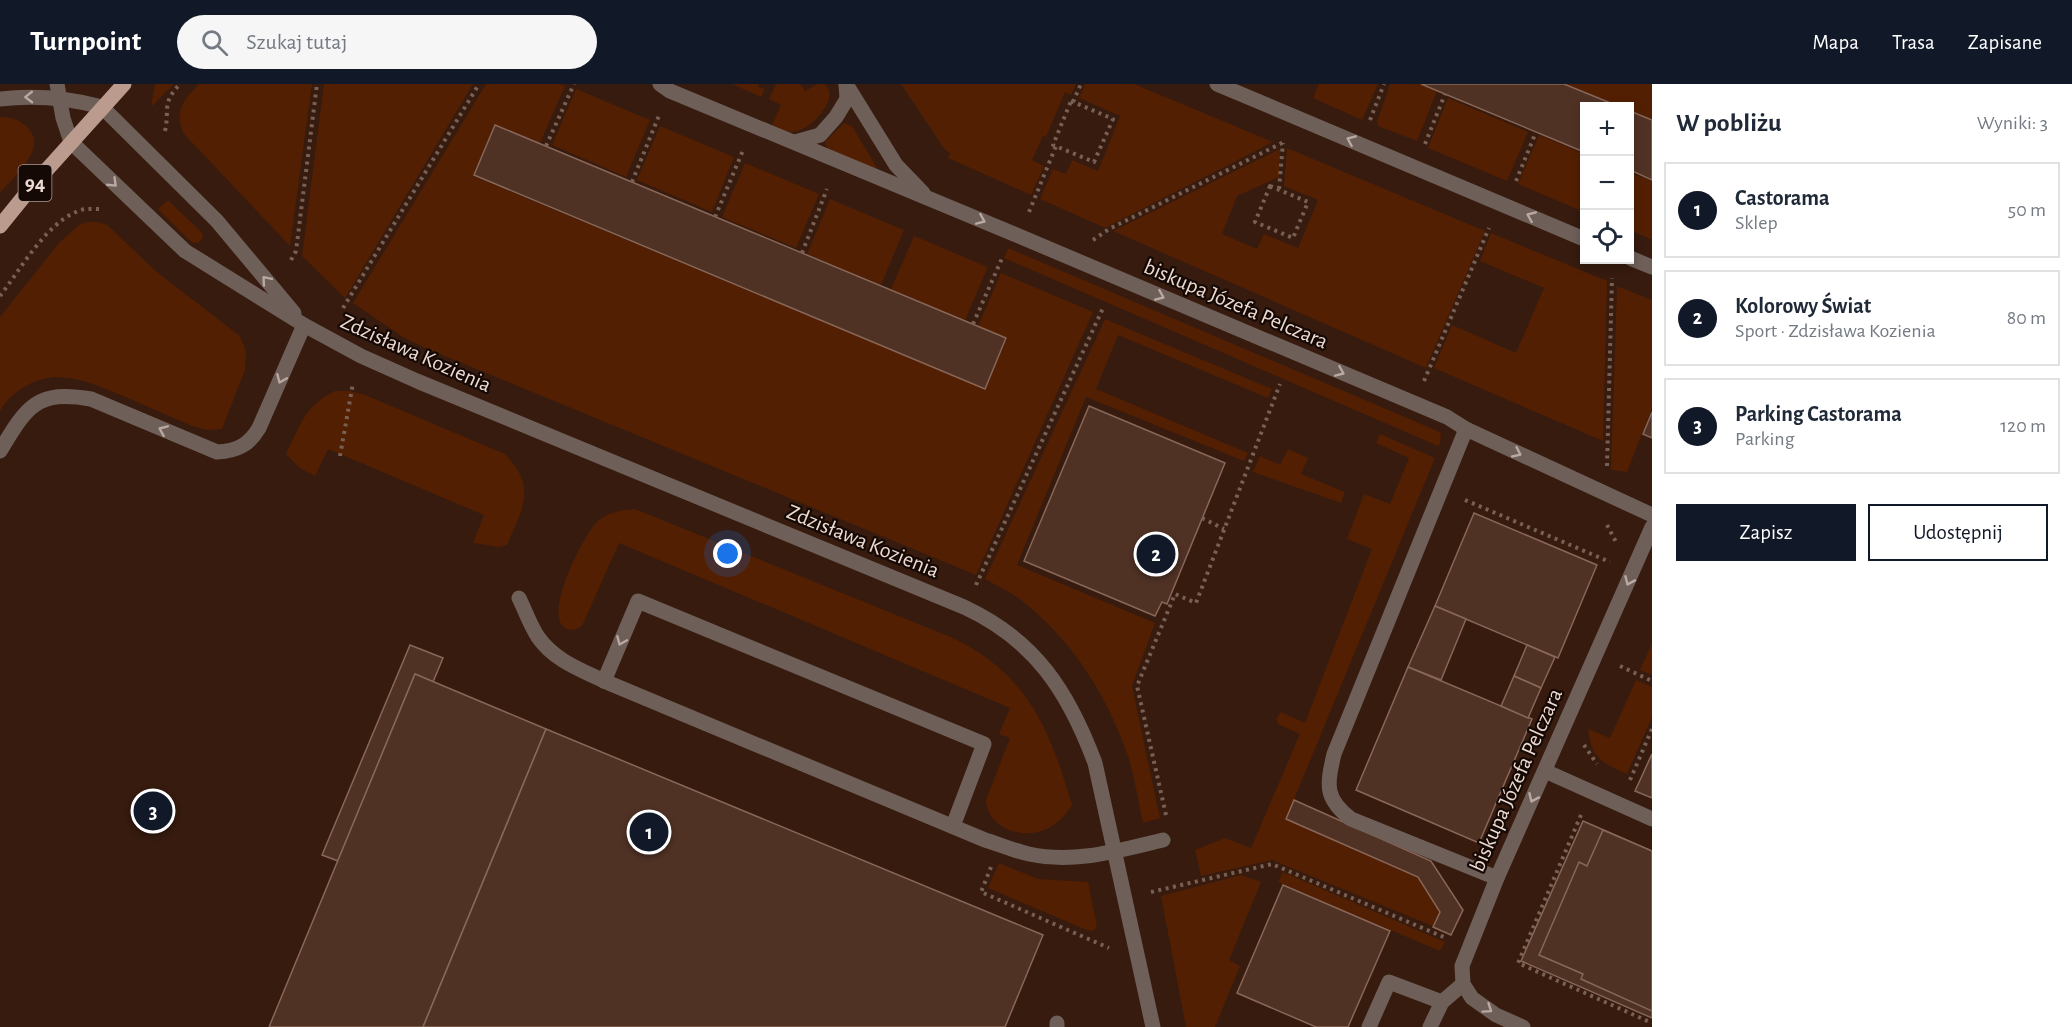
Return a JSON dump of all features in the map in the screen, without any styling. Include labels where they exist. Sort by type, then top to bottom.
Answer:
[{"type":"main road","name":"94","points":[[0,226],[124,84]]},
{"type":"street","points":[[795,142],[820,135],[836,117],[847,99],[846,84]]},
{"type":"street","name":"biskupa Józefa Pelczara","points":[[846,84],[896,165],[927,197],[1447,417],[1466,429],[1652,515]]},
{"type":"street","points":[[1217,84],[1580,237]]},
{"type":"street","points":[[665,87],[927,197]]},
{"type":"street","points":[[0,99],[58,91],[102,107]]},
{"type":"street","points":[[58,91],[71,142]]},
{"type":"street","name":"Zdzisława Kozienia","points":[[102,107],[217,221],[304,325]]},
{"type":"street","name":"Zdzisława Kozienia","points":[[71,142],[185,251],[304,325],[361,356],[964,607],[1002,627],[1030,651],[1048,672],[1075,715],[1095,763],[1153,1027]]},
{"type":"street","points":[[1634,260],[1652,267]]},
{"type":"street","points":[[0,451],[22,415],[52,397],[70,395],[91,399],[217,452],[238,449],[254,438],[304,325]]},
{"type":"street","points":[[1466,429],[1334,754],[1329,775],[1329,794],[1338,809],[1351,819],[1497,878]]},
{"type":"street","name":"biskupa Józefa Pelczara","points":[[1463,984],[1462,966],[1497,878],[1652,527]]},
{"type":"street","points":[[519,598],[536,635],[548,650],[562,661],[604,681],[1000,844],[1029,854],[1060,858],[1099,855],[1116,851],[1166,832]]},
{"type":"street","points":[[604,681],[638,601],[984,744],[953,826]]},
{"type":"street","points":[[1545,771],[1652,819]]},
{"type":"street","points":[[1369,1027],[1389,982],[1442,1002]]},
{"type":"street","points":[[1430,1027],[1442,1002],[1463,984],[1472,998],[1496,1015],[1523,1027]]},
{"type":"path","points":[[291,260],[296,251],[317,84]]},
{"type":"path","points":[[343,308],[479,84]]},
{"type":"path","points":[[546,146],[574,84]]},
{"type":"path","points":[[1073,102],[1113,119],[1094,162],[1053,145],[1071,101],[1073,102],[1081,84]]},
{"type":"path","points":[[1359,144],[1384,84]]},
{"type":"path","points":[[632,182],[665,87]]},
{"type":"path","points":[[1422,150],[1445,94]]},
{"type":"path","points":[[715,217],[754,126]]},
{"type":"path","points":[[1066,256],[1109,229],[1317,126]]},
{"type":"path","points":[[1513,188],[1536,132]]},
{"type":"path","points":[[1279,189],[1283,143]]},
{"type":"path","points":[[973,324],[1036,197],[1056,146]]},
{"type":"path","points":[[1270,186],[1279,189],[1308,202],[1293,238],[1255,222],[1270,186]]},
{"type":"path","points":[[802,253],[827,189]]},
{"type":"path","points":[[1414,404],[1500,203]]},
{"type":"path","points":[[1453,458],[1459,498],[1611,563],[1616,542],[1605,522],[1594,515],[1607,469],[1612,272]]},
{"type":"path","points":[[975,587],[1103,308]]},
{"type":"path","points":[[340,456],[353,383]]},
{"type":"path","points":[[1166,832],[1137,687],[1175,594],[1196,603],[1280,384]]},
{"type":"path","points":[[1202,518],[1224,529]]},
{"type":"path","points":[[1596,656],[1652,681]]},
{"type":"path","points":[[1621,777],[1629,780],[1652,729]]},
{"type":"path","points":[[1584,737],[1587,752],[1603,769]]},
{"type":"path","points":[[1591,792],[1518,963],[1652,1023]]},
{"type":"path","points":[[1000,844],[981,892],[1111,949]]},
{"type":"path","points":[[1149,892],[1272,864],[1469,947]]},
{"type":"shaded area","points":[[155,84],[174,84],[151,107]]},
{"type":"shaded area","points":[[199,84],[312,84],[290,246],[184,134],[180,112],[189,95]]},
{"type":"shaded area","points":[[324,84],[473,84],[345,298],[302,256]]},
{"type":"shaded area","points":[[486,84],[560,84],[565,86],[540,143],[494,125],[473,176],[985,389],[1007,338],[978,326],[1001,273],[1093,312],[976,575],[423,347],[403,337],[353,303]]},
{"type":"shaded area","points":[[732,84],[759,84],[758,87],[765,89],[761,97]]},
{"type":"shaded area","points":[[776,84],[800,84],[805,91],[817,84],[825,84],[830,96],[824,109],[814,121],[802,129],[788,132],[772,125],[781,105],[769,99]]},
{"type":"shaded area","points":[[901,84],[1076,84],[1071,95],[1065,92],[1046,137],[1043,136],[1032,160],[1044,166],[1031,195],[948,158],[950,153],[945,150]]},
{"type":"shaded area","points":[[1085,84],[1134,84],[1273,142],[1105,228],[1040,199],[1053,169],[1066,174],[1072,160],[1098,171],[1120,116],[1079,98]]},
{"type":"shaded area","points":[[1319,84],[1378,84],[1362,120],[1313,98]]},
{"type":"shaded area","points":[[1390,84],[1420,84],[1437,91],[1417,141],[1378,126],[1377,122]]},
{"type":"shaded area","points":[[1565,84],[1652,84],[1652,120],[1634,113],[1634,102],[1609,102]]},
{"type":"shaded area","points":[[576,89],[650,120],[626,177],[552,145]]},
{"type":"shaded area","points":[[1448,98],[1528,132],[1507,181],[1428,148]]},
{"type":"shaded area","points":[[0,117],[14,119],[26,126],[32,134],[34,143],[32,152],[21,170],[0,193]]},
{"type":"shaded area","points":[[844,123],[852,126],[877,168],[874,169],[829,149],[825,144]]},
{"type":"shaded area","points":[[660,126],[734,157],[712,212],[637,180]]},
{"type":"shaded area","points":[[1539,135],[1580,152],[1580,210],[1518,184]]},
{"type":"shaded area","points":[[1287,148],[1485,231],[1426,368],[1113,231],[1280,149],[1279,177],[1237,196],[1222,234],[1257,249],[1264,234],[1298,248],[1318,200],[1284,186]]},
{"type":"shaded area","points":[[745,163],[819,194],[796,248],[722,217]]},
{"type":"shaded area","points":[[1634,174],[1652,181],[1652,240],[1634,232]]},
{"type":"shaded area","points":[[830,199],[904,230],[881,285],[807,254]]},
{"type":"shaded area","points":[[168,200],[202,233],[200,242],[194,243],[189,240],[158,209]]},
{"type":"shaded area","points":[[87,222],[107,225],[158,273],[240,336],[246,351],[245,370],[222,429],[207,430],[192,426],[90,383],[65,378],[39,380],[26,386],[12,396],[0,411],[0,317],[59,243],[79,225]]},
{"type":"shaded area","points":[[1491,233],[1607,281],[1603,441],[1434,368],[1452,325],[1516,353],[1544,288],[1480,261]]},
{"type":"shaded area","points":[[914,236],[988,267],[965,320],[891,289]]},
{"type":"shaded area","points":[[1008,248],[1433,429],[1441,433],[1440,444],[1438,446],[1004,258]]},
{"type":"shaded area","points":[[1617,286],[1652,300],[1652,408],[1627,472],[1611,470]]},
{"type":"shaded area","points":[[1105,319],[1272,389],[1268,398],[1118,335],[1096,389],[1248,453],[1244,461],[1086,397],[1017,565],[1155,623],[1132,686],[1160,818],[1143,823],[1128,756],[1109,710],[1084,668],[1054,630],[1036,613],[1017,597],[985,579]]},
{"type":"shaded area","points":[[335,391],[349,391],[365,395],[505,454],[515,466],[524,487],[522,508],[507,545],[499,547],[473,543],[484,515],[328,449],[315,476],[301,469],[286,454],[299,426],[310,410],[316,403]]},
{"type":"shaded area","points":[[1380,434],[1435,458],[1286,819],[1418,878],[1439,912],[1433,926],[1272,860],[1201,876],[1195,850],[1225,838],[1251,848],[1300,734],[1278,724],[1276,719],[1281,712],[1305,723],[1372,549],[1347,539],[1364,494],[1390,504],[1409,458],[1376,443]]},
{"type":"shaded area","points":[[1288,449],[1308,458],[1301,474],[1345,492],[1341,503],[1253,472],[1260,456],[1280,465]]},
{"type":"shaded area","points":[[635,509],[953,638],[979,652],[1018,687],[1032,707],[1055,752],[1072,805],[1060,820],[1044,830],[1025,833],[1007,829],[992,817],[986,800],[1010,738],[999,734],[1010,708],[619,543],[582,626],[571,630],[565,628],[560,620],[559,607],[562,591],[584,540],[603,517]]},
{"type":"shaded area","points":[[1652,643],[1652,675],[1640,670]]},
{"type":"shaded area","points":[[1636,680],[1652,687],[1652,717],[1627,774],[1604,763],[1599,758],[1592,747],[1588,729],[1610,738]]},
{"type":"shaded area","points":[[999,863],[1038,879],[1088,882],[1097,926],[1094,931],[988,888]]},
{"type":"shaded area","points":[[1283,872],[1445,942],[1440,951],[1278,882]]},
{"type":"shaded area","points":[[1241,875],[1261,882],[1229,960],[1240,966],[1215,1027],[1186,1027],[1161,896]]},
{"type":"building","points":[[1421,84],[1564,84],[1608,102],[1580,102],[1580,150]]},
{"type":"building","points":[[1634,113],[1652,120],[1652,180],[1634,172]]},
{"type":"building","points":[[495,125],[1006,338],[985,389],[474,175]]},
{"type":"building","points":[[1089,406],[1225,463],[1167,604],[1162,602],[1155,616],[1024,561]]},
{"type":"building","points":[[1652,412],[1652,438],[1643,434]]},
{"type":"building","points":[[1474,513],[1597,565],[1558,658],[1435,606]]},
{"type":"building","points":[[1435,606],[1466,619],[1441,680],[1408,667]]},
{"type":"building","points":[[410,645],[443,658],[433,682],[415,674],[338,861],[322,855]]},
{"type":"building","points":[[1527,645],[1555,657],[1541,688],[1514,676]]},
{"type":"building","points":[[1408,667],[1532,719],[1479,843],[1356,790]]},
{"type":"building","points":[[415,674],[546,729],[423,1027],[269,1027]]},
{"type":"building","points":[[1514,676],[1541,688],[1528,718],[1501,706]]},
{"type":"building","points":[[546,729],[1043,935],[1005,1027],[423,1027]]},
{"type":"building","points":[[1652,754],[1652,787],[1640,782]]},
{"type":"building","points":[[1652,754],[1652,798],[1635,791]]},
{"type":"building","points":[[1294,800],[1431,861],[1463,910],[1451,935],[1433,927],[1440,912],[1418,877],[1286,819]]},
{"type":"building","points":[[1583,821],[1652,851],[1652,1018],[1521,961]]},
{"type":"building","points":[[1603,830],[1652,851],[1652,1011],[1581,979],[1583,974],[1539,955],[1579,862],[1587,866]]},
{"type":"building","points":[[1283,885],[1390,931],[1348,1027],[1316,1027],[1237,993]]},
{"type":"place","name":"Kolorowy Świat","points":[[1156,554]]},
{"type":"place","name":"Parking Castorama","points":[[153,811]]},
{"type":"place","name":"Castorama","points":[[649,832]]}]
